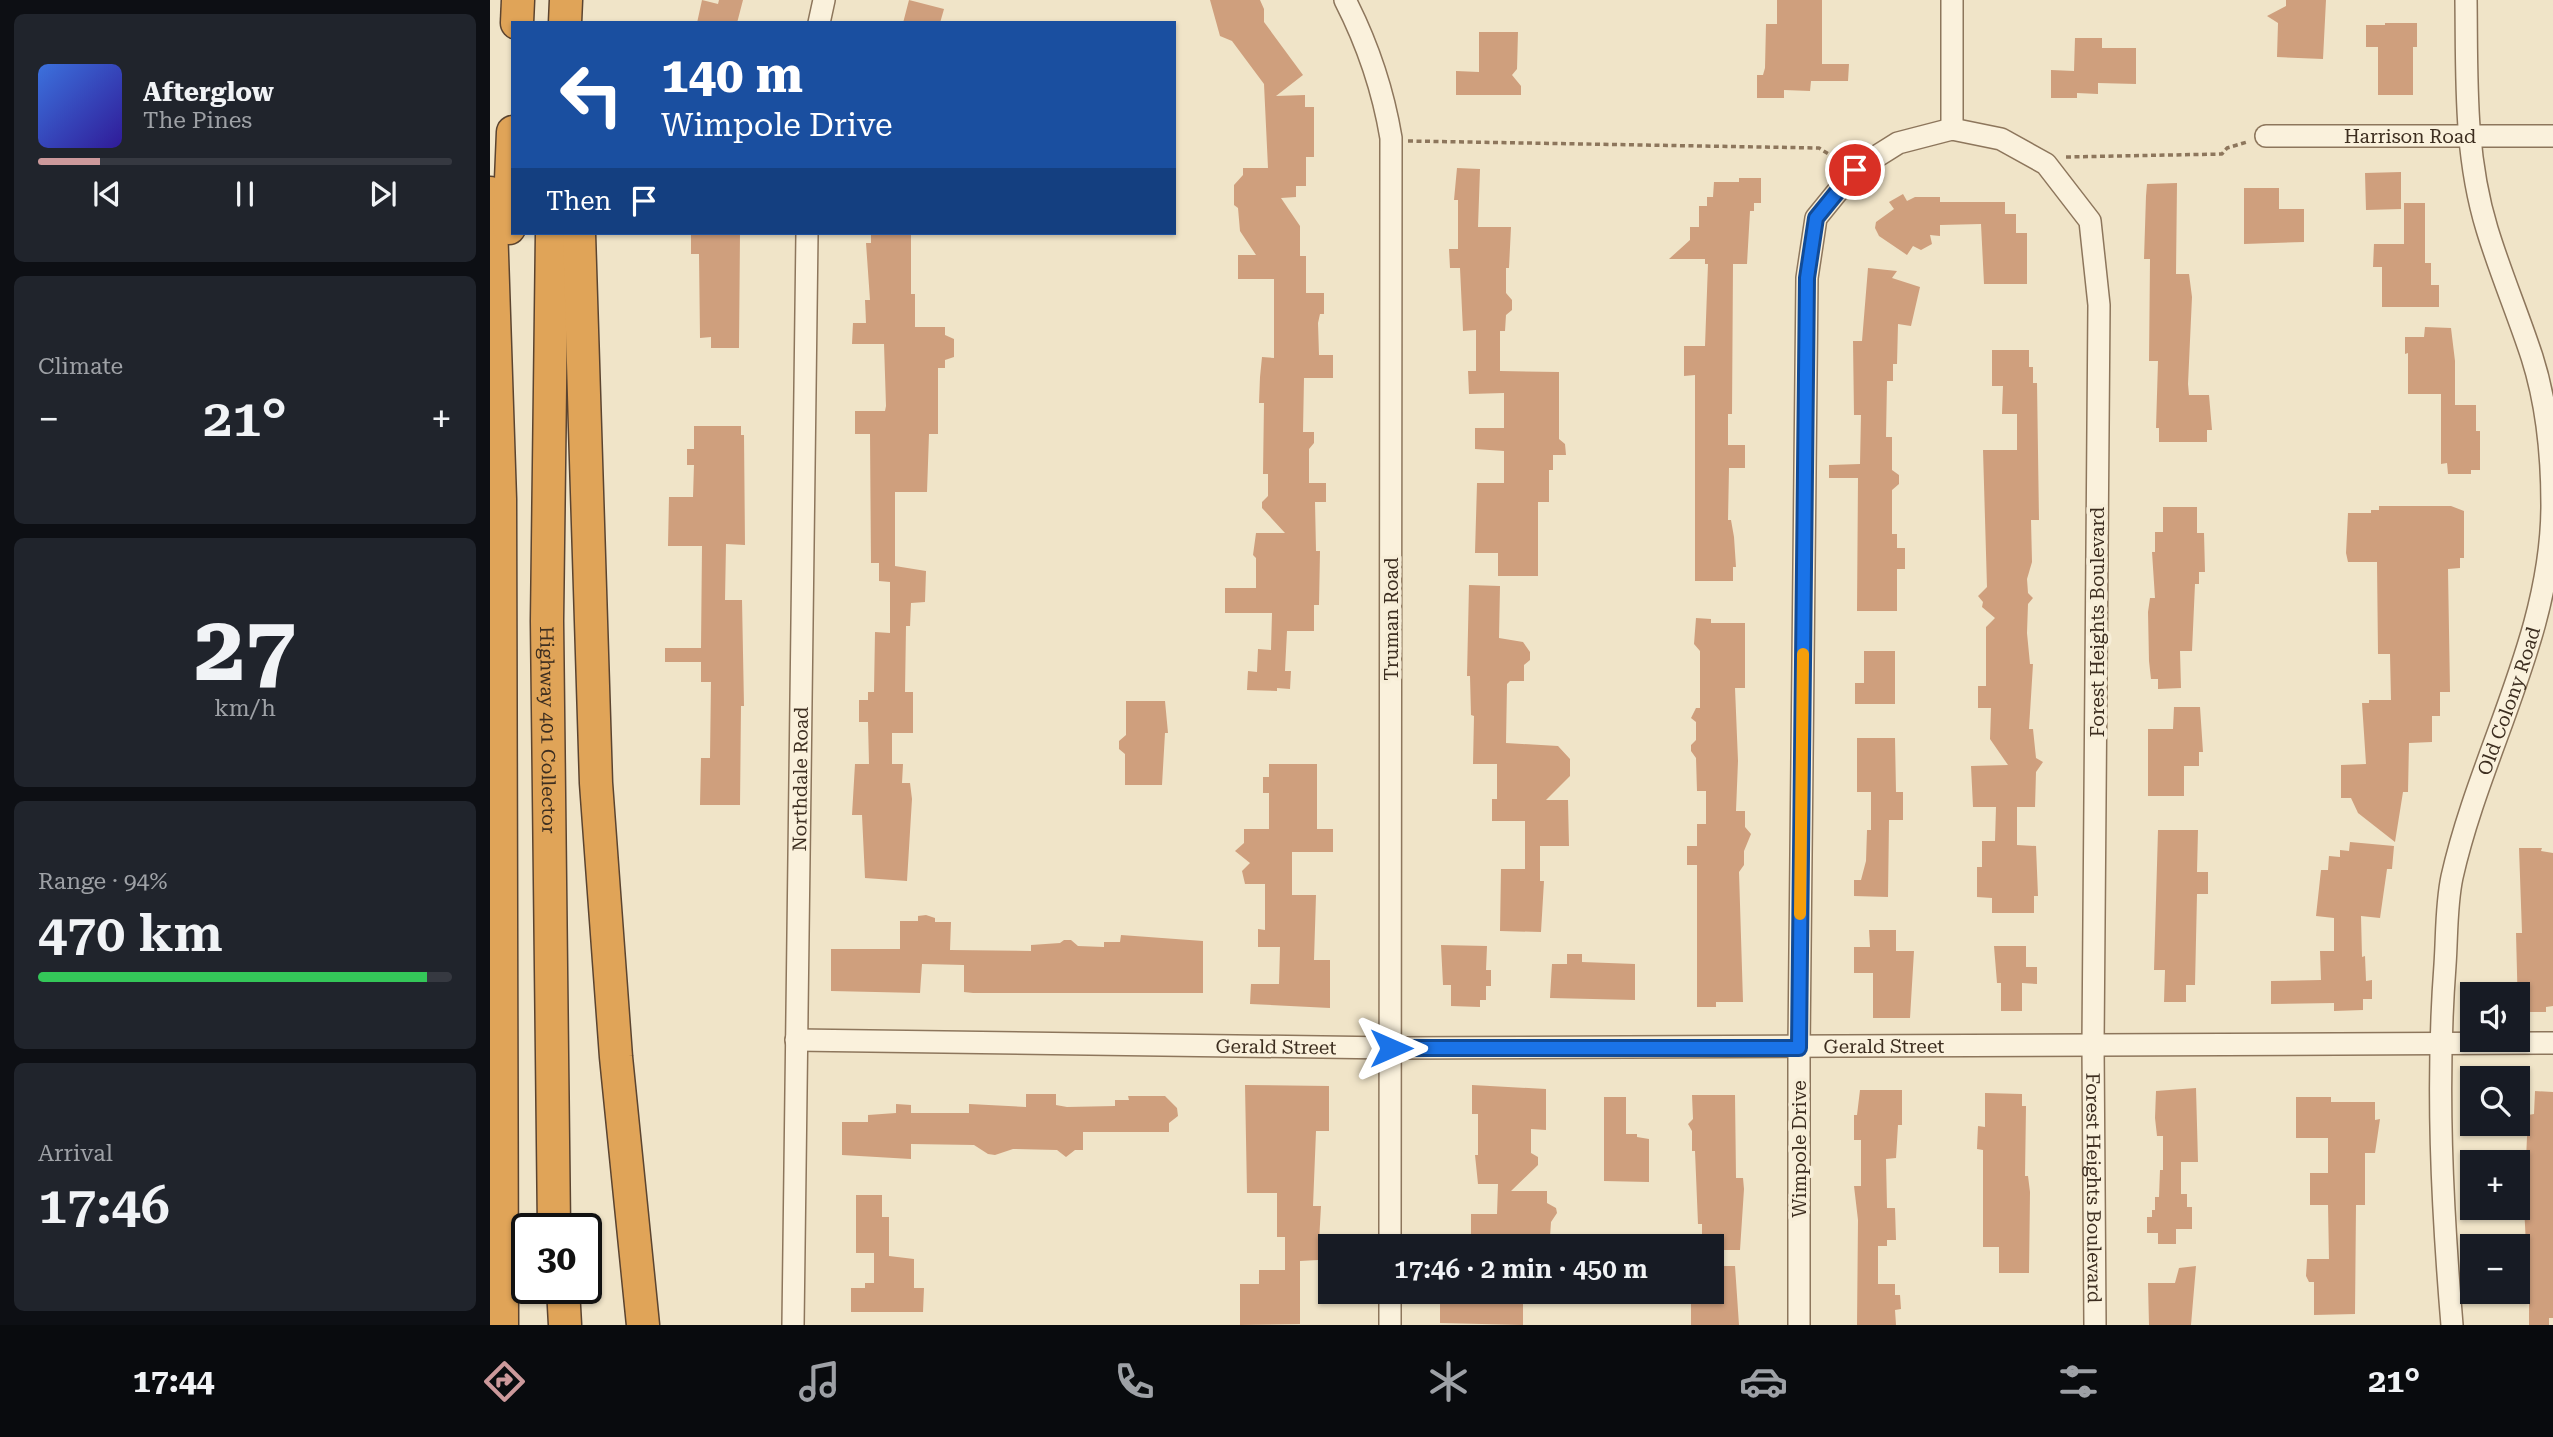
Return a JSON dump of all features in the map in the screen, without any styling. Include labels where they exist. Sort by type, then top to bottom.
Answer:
[{"type":"highway","points":[[517,21],[518,0]]},
{"type":"highway","points":[[565,21],[569,0]]},
{"type":"highway","points":[[569,0],[572,21]]},
{"type":"highway","points":[[500,499],[511,188]]},
{"type":"highway","points":[[490,193],[500,499],[502,1325]]},
{"type":"highway","name":"Highway 401 Collector","points":[[552,235],[547,621],[554,1213]]},
{"type":"highway","points":[[579,235],[596,783],[616,1057],[643,1325]]},
{"type":"highway","points":[[555,1124],[559,1213]]},
{"type":"highway","points":[[553,1325],[554,1304]]},
{"type":"highway","points":[[564,1304],[565,1325]]},
{"type":"street","points":[[819,21],[824,0]]},
{"type":"street","name":"Truman Road","points":[[1345,0],[1365,43],[1386,107],[1391,138],[1390,1234]]},
{"type":"street","points":[[1952,0],[1952,130]]},
{"type":"street","name":"Old Colony Road","points":[[2452,1325],[2444,1229],[2440,1042],[2451,883],[2461,838],[2540,602],[2549,557],[2552,505],[2548,426],[2533,361],[2487,228],[2468,136],[2466,0]]},
{"type":"street","name":"Forest Heights Boulevard","points":[[1952,130],[2001,139],[2046,164],[2090,221],[2099,305],[2093,1045],[2095,1325]]},
{"type":"street","name":"Wimpole Drive","points":[[1799,1325],[1799,1048],[1807,278],[1816,218],[1855,170],[1898,143],[1952,130]]},
{"type":"street","name":"Harrison Road","points":[[2266,136],[2553,135]]},
{"type":"street","name":"Northdale Road","points":[[793,1325],[807,235]]},
{"type":"street","name":"Gerald Street","points":[[796,1040],[1391,1048],[2553,1043]]},
{"type":"street","points":[[1390,1304],[1390,1325]]},
{"type":"path","points":[[2046,164],[2052,158],[2222,154],[2227,148],[2266,136]]},
{"type":"path","points":[[1404,141],[1819,148],[1855,170]]},
{"type":"building","points":[[702,0],[718,4],[719,0],[743,0],[738,21],[697,21]]},
{"type":"building","points":[[909,0],[944,9],[941,21],[904,21]]},
{"type":"building","points":[[1210,0],[1260,0],[1264,9],[1264,22],[1303,75],[1276,96],[1305,95],[1305,107],[1314,107],[1314,157],[1306,157],[1306,186],[1296,186],[1296,197],[1281,198],[1300,226],[1300,256],[1306,256],[1306,293],[1324,293],[1324,314],[1320,314],[1318,323],[1319,355],[1333,355],[1333,378],[1304,378],[1303,432],[1314,432],[1314,443],[1309,449],[1309,483],[1326,483],[1326,502],[1315,502],[1316,551],[1320,551],[1319,605],[1314,605],[1314,631],[1287,631],[1285,671],[1291,671],[1290,689],[1277,688],[1277,691],[1247,690],[1248,671],[1257,672],[1258,649],[1271,650],[1272,613],[1225,613],[1225,588],[1256,588],[1256,558],[1253,555],[1256,533],[1285,533],[1262,508],[1262,502],[1268,496],[1268,474],[1263,474],[1264,403],[1259,403],[1260,377],[1262,357],[1274,358],[1274,279],[1238,279],[1238,255],[1256,255],[1240,231],[1238,208],[1234,205],[1234,185],[1243,175],[1243,168],[1268,168],[1264,84],[1232,41],[1220,36]]},
{"type":"building","points":[[1777,0],[1822,0],[1822,64],[1849,64],[1848,81],[1811,81],[1810,91],[1784,90],[1784,98],[1757,98],[1757,75],[1763,75],[1765,68],[1766,24],[1777,24]]},
{"type":"building","points":[[2286,0],[2326,0],[2323,59],[2277,57],[2278,23],[2267,16],[2286,6]]},
{"type":"building","points":[[2417,23],[2417,47],[2413,47],[2413,95],[2378,95],[2378,47],[2366,47],[2366,25]]},
{"type":"building","points":[[1479,32],[1518,32],[1517,69],[1512,75],[1521,86],[1521,95],[1456,95],[1456,71],[1479,72]]},
{"type":"building","points":[[2075,38],[2102,38],[2102,48],[2136,48],[2136,84],[2098,83],[2098,94],[2077,93],[2077,98],[2051,98],[2051,70],[2074,71]]},
{"type":"building","points":[[1457,168],[1480,169],[1478,227],[1511,227],[1506,293],[1512,300],[1512,310],[1506,315],[1505,331],[1500,331],[1500,371],[1559,372],[1559,439],[1565,444],[1566,455],[1553,455],[1553,470],[1549,470],[1549,502],[1538,502],[1538,576],[1498,576],[1498,553],[1475,553],[1477,483],[1504,483],[1504,451],[1475,449],[1475,428],[1504,428],[1504,393],[1469,394],[1468,371],[1476,371],[1476,330],[1463,331],[1460,268],[1450,268],[1449,249],[1458,249],[1458,200],[1454,200]]},
{"type":"building","points":[[2401,172],[2401,209],[2366,210],[2365,173]]},
{"type":"building","points":[[1739,178],[1761,178],[1761,203],[1754,203],[1754,211],[1750,211],[1747,264],[1733,264],[1732,414],[1728,414],[1728,445],[1745,445],[1745,468],[1729,468],[1728,520],[1731,520],[1734,537],[1736,567],[1733,567],[1733,581],[1695,581],[1695,375],[1684,376],[1684,346],[1705,346],[1708,264],[1705,264],[1705,259],[1669,259],[1690,240],[1690,227],[1699,227],[1699,206],[1707,206],[1707,197],[1713,197],[1714,182],[1739,182]]},
{"type":"building","points":[[2177,183],[2176,274],[2189,274],[2192,297],[2189,395],[2209,395],[2212,430],[2207,430],[2207,442],[2159,442],[2159,428],[2156,428],[2158,361],[2149,361],[2150,259],[2144,259],[2147,184]]},
{"type":"building","points":[[2244,188],[2279,188],[2279,209],[2304,209],[2304,242],[2244,244]]},
{"type":"building","points":[[1903,194],[1907,201],[1915,197],[1940,197],[1940,202],[2005,202],[2005,214],[2016,214],[2016,233],[2027,233],[2027,284],[1984,284],[1981,224],[1940,225],[1940,236],[1930,235],[1932,244],[1921,250],[1913,246],[1907,255],[1879,236],[1875,228],[1876,222],[1894,209],[1889,202]]},
{"type":"building","points":[[2404,203],[2425,203],[2425,263],[2431,263],[2431,285],[2439,285],[2439,307],[2382,307],[2382,267],[2373,267],[2374,244],[2404,244]]},
{"type":"building","points":[[691,235],[740,235],[739,348],[711,348],[711,337],[700,338],[699,254],[691,254]]},
{"type":"building","points":[[871,235],[911,235],[911,294],[915,294],[915,327],[945,327],[945,335],[954,339],[954,357],[945,360],[945,368],[938,368],[938,434],[929,434],[927,492],[895,492],[895,566],[926,571],[925,602],[911,603],[910,626],[906,626],[905,692],[913,692],[913,733],[892,733],[892,764],[903,764],[902,783],[910,783],[912,799],[907,881],[865,878],[862,815],[852,815],[855,764],[869,764],[868,722],[859,722],[859,700],[868,700],[868,692],[874,692],[875,632],[890,633],[890,582],[879,581],[879,563],[871,563],[870,434],[855,434],[855,411],[885,411],[886,406],[884,344],[852,344],[853,323],[866,323],[865,300],[870,300],[866,243],[871,243]]},
{"type":"building","points":[[1868,268],[1897,271],[1892,278],[1920,287],[1911,326],[1898,324],[1897,364],[1893,364],[1893,381],[1887,381],[1886,437],[1892,437],[1892,470],[1899,475],[1899,484],[1892,490],[1892,534],[1897,534],[1897,548],[1905,548],[1905,569],[1897,569],[1897,611],[1857,611],[1858,478],[1829,478],[1829,465],[1860,464],[1861,415],[1854,415],[1853,341],[1862,341]]},
{"type":"building","points":[[2425,327],[2451,328],[2455,361],[2455,405],[2476,405],[2476,431],[2480,431],[2480,470],[2471,470],[2471,474],[2448,474],[2447,463],[2441,464],[2441,394],[2408,394],[2408,353],[2405,354],[2405,337],[2424,337]]},
{"type":"building","points":[[1992,350],[2029,350],[2029,367],[2033,367],[2033,383],[2037,383],[2039,520],[2031,520],[2032,562],[2027,579],[2028,593],[2033,598],[2028,604],[2027,633],[2030,664],[2033,664],[2029,729],[2033,729],[2036,758],[2043,762],[2036,772],[2035,807],[2017,807],[2017,845],[2036,846],[2038,896],[2034,896],[2034,913],[1992,913],[1992,898],[1977,897],[1977,867],[1982,867],[1982,841],[1995,841],[1996,807],[1973,807],[1971,766],[2008,765],[1990,739],[1991,708],[1978,708],[1978,686],[1986,686],[1986,627],[1995,618],[1982,607],[1983,602],[1978,596],[1987,587],[1983,450],[2017,450],[2017,414],[2002,414],[2003,386],[1992,386]]},
{"type":"building","points":[[694,426],[741,426],[741,435],[744,435],[745,545],[726,544],[725,600],[742,600],[744,706],[741,706],[740,805],[700,805],[701,758],[710,758],[711,682],[701,682],[701,662],[665,662],[665,648],[701,648],[702,546],[668,546],[669,497],[693,497],[694,465],[687,465],[687,449],[694,449]]},
{"type":"building","points":[[2379,506],[2451,506],[2464,511],[2464,558],[2460,558],[2460,568],[2448,569],[2450,692],[2440,692],[2440,716],[2432,716],[2432,742],[2409,743],[2408,792],[2403,792],[2395,842],[2358,813],[2351,798],[2341,798],[2341,765],[2366,764],[2362,703],[2369,703],[2369,700],[2391,700],[2390,654],[2378,654],[2377,562],[2348,562],[2346,553],[2348,513],[2371,513],[2371,510],[2379,510]]},
{"type":"building","points":[[2163,507],[2197,507],[2197,533],[2204,533],[2205,572],[2199,572],[2199,584],[2195,584],[2192,651],[2180,651],[2181,688],[2158,689],[2158,679],[2151,679],[2148,612],[2150,598],[2155,598],[2152,552],[2155,552],[2155,532],[2163,532]]},
{"type":"building","points":[[1469,585],[1500,586],[1499,638],[1523,642],[1530,652],[1530,660],[1524,665],[1524,681],[1510,681],[1507,684],[1506,743],[1558,746],[1570,759],[1570,776],[1546,800],[1568,800],[1569,846],[1540,846],[1540,881],[1544,881],[1541,932],[1500,931],[1501,869],[1525,869],[1525,821],[1492,821],[1492,799],[1497,799],[1497,764],[1473,764],[1474,716],[1471,715],[1470,676],[1467,676]]},
{"type":"building","points":[[1696,618],[1711,619],[1711,623],[1745,623],[1745,688],[1735,688],[1738,761],[1736,811],[1745,811],[1745,827],[1751,834],[1744,851],[1744,865],[1739,872],[1743,1002],[1716,1002],[1716,1007],[1697,1007],[1697,865],[1687,865],[1687,846],[1697,846],[1697,824],[1706,824],[1706,791],[1697,791],[1696,758],[1691,751],[1691,745],[1696,740],[1696,722],[1691,718],[1696,708],[1700,708],[1700,651],[1694,644]]},
{"type":"building","points":[[1864,651],[1895,651],[1895,704],[1855,704],[1855,683],[1864,683]]},
{"type":"building","points":[[1126,701],[1165,701],[1168,733],[1165,733],[1162,785],[1125,785],[1125,754],[1119,749],[1119,741],[1126,735]]},
{"type":"building","points":[[2174,707],[2200,707],[2203,752],[2199,752],[2199,766],[2184,766],[2184,796],[2148,796],[2148,729],[2173,729]]},
{"type":"building","points":[[1857,738],[1895,738],[1896,792],[1903,792],[1903,820],[1889,820],[1888,897],[1854,896],[1854,880],[1861,880],[1866,861],[1867,830],[1871,830],[1871,792],[1857,792]]},
{"type":"building","points":[[1269,764],[1317,764],[1317,829],[1333,829],[1333,852],[1292,852],[1292,895],[1316,895],[1314,960],[1330,960],[1330,1008],[1250,1004],[1251,984],[1279,984],[1280,947],[1258,947],[1258,929],[1265,930],[1265,884],[1245,884],[1242,871],[1250,863],[1235,851],[1244,843],[1244,829],[1269,829],[1269,793],[1263,793],[1263,777],[1269,777]]},
{"type":"building","points":[[2158,830],[2198,830],[2197,872],[2208,872],[2208,894],[2197,894],[2195,985],[2186,985],[2186,1002],[2164,1002],[2165,970],[2154,970]]},
{"type":"building","points":[[2350,842],[2394,846],[2392,869],[2387,869],[2380,918],[2361,916],[2362,957],[2365,956],[2366,981],[2372,980],[2372,999],[2363,999],[2363,1010],[2334,1011],[2334,1003],[2271,1004],[2271,981],[2321,980],[2320,951],[2334,951],[2334,918],[2316,916],[2321,870],[2328,870],[2329,856],[2340,857],[2340,850],[2349,851]]},
{"type":"building","points":[[2519,848],[2542,848],[2541,851],[2553,853],[2553,1006],[2546,1007],[2546,1012],[2530,1012],[2530,982],[2517,982],[2516,933],[2522,933]]},
{"type":"building","points":[[918,916],[935,918],[935,922],[951,922],[950,950],[1031,951],[1031,945],[1060,943],[1064,940],[1071,940],[1078,946],[1104,947],[1104,942],[1120,942],[1121,935],[1203,941],[1203,993],[973,993],[964,992],[964,965],[922,964],[920,993],[831,991],[831,949],[900,949],[900,921],[918,921]]},
{"type":"building","points":[[1869,930],[1896,930],[1896,951],[1914,951],[1910,1018],[1873,1018],[1873,973],[1854,973],[1854,947],[1870,947]]},
{"type":"building","points":[[1441,945],[1487,946],[1486,970],[1491,970],[1491,986],[1486,986],[1486,1000],[1480,1000],[1480,1007],[1451,1006],[1451,985],[1443,985]]},
{"type":"building","points":[[1994,946],[2026,946],[2026,967],[2037,967],[2037,984],[2022,983],[2022,1011],[2001,1011],[2001,983],[1997,983]]},
{"type":"building","points":[[1567,954],[1582,954],[1582,962],[1635,964],[1635,1000],[1550,998],[1552,964],[1567,964]]},
{"type":"building","points":[[1245,1085],[1329,1086],[1329,1131],[1316,1131],[1313,1206],[1321,1206],[1318,1260],[1300,1261],[1300,1324],[1240,1325],[1240,1284],[1259,1284],[1259,1270],[1285,1270],[1285,1237],[1277,1237],[1277,1193],[1247,1193]]},
{"type":"building","points":[[1472,1085],[1546,1089],[1546,1130],[1531,1129],[1531,1153],[1538,1157],[1538,1165],[1511,1191],[1547,1191],[1547,1203],[1556,1208],[1557,1213],[1551,1222],[1550,1234],[1471,1234],[1471,1214],[1497,1214],[1498,1184],[1478,1184],[1475,1155],[1478,1155],[1478,1114],[1472,1114]]},
{"type":"building","points":[[2196,1088],[2198,1162],[2181,1162],[2181,1194],[2187,1194],[2187,1207],[2192,1207],[2192,1229],[2176,1229],[2176,1244],[2158,1244],[2158,1233],[2147,1233],[2147,1217],[2152,1217],[2152,1210],[2155,1210],[2155,1197],[2159,1197],[2160,1170],[2163,1170],[2163,1136],[2157,1136],[2155,1118],[2156,1091]]},
{"type":"building","points":[[1860,1090],[1902,1090],[1902,1125],[1898,1125],[1896,1158],[1886,1159],[1887,1208],[1895,1208],[1896,1240],[1887,1240],[1887,1246],[1878,1246],[1878,1284],[1895,1284],[1895,1295],[1900,1295],[1901,1309],[1895,1310],[1896,1325],[1857,1325],[1858,1220],[1854,1186],[1861,1186],[1861,1140],[1854,1140],[1854,1115],[1857,1115]]},
{"type":"building","points":[[2535,1091],[2553,1092],[2553,1318],[2549,1318],[2549,1325],[2529,1325],[2530,1234],[2525,1234],[2525,1220],[2530,1220],[2530,1150],[2526,1150],[2527,1136],[2530,1136],[2530,1115],[2534,1114]]},
{"type":"building","points":[[1985,1093],[2022,1094],[2022,1106],[2026,1106],[2025,1176],[2028,1176],[2030,1192],[2029,1273],[1999,1273],[1999,1247],[1983,1247],[1983,1150],[1977,1149],[1978,1126],[1985,1127]]},
{"type":"building","points":[[1026,1094],[1056,1094],[1056,1105],[1067,1107],[1115,1106],[1115,1100],[1129,1100],[1128,1096],[1165,1096],[1177,1108],[1178,1116],[1169,1123],[1169,1132],[1083,1132],[1083,1150],[1075,1150],[1066,1157],[1057,1150],[1013,1149],[995,1155],[988,1154],[974,1145],[911,1144],[911,1159],[842,1155],[842,1122],[868,1122],[868,1115],[896,1113],[896,1104],[911,1105],[911,1113],[969,1113],[969,1104],[1026,1107]]},
{"type":"building","points":[[1692,1095],[1735,1095],[1736,1178],[1743,1178],[1744,1189],[1740,1250],[1724,1250],[1724,1234],[1702,1234],[1702,1224],[1698,1224],[1695,1151],[1692,1151],[1692,1131],[1688,1124],[1693,1119]]},
{"type":"building","points":[[1604,1097],[1626,1097],[1626,1134],[1637,1134],[1637,1137],[1649,1139],[1649,1182],[1604,1181]]},
{"type":"building","points":[[2296,1097],[2331,1097],[2331,1102],[2375,1102],[2375,1120],[2380,1119],[2375,1153],[2365,1153],[2365,1205],[2356,1205],[2355,1314],[2314,1315],[2314,1282],[2309,1282],[2306,1276],[2307,1259],[2329,1259],[2328,1205],[2310,1205],[2310,1173],[2328,1173],[2328,1138],[2296,1138]]},
{"type":"building","points":[[856,1195],[882,1195],[882,1217],[889,1217],[889,1256],[914,1259],[914,1288],[924,1288],[923,1312],[851,1312],[851,1288],[865,1288],[865,1283],[874,1283],[874,1253],[856,1253]]},
{"type":"building","points":[[1724,1266],[1735,1266],[1739,1325],[1691,1325],[1691,1304],[1724,1304]]},
{"type":"building","points":[[2196,1266],[2191,1325],[2149,1325],[2148,1283],[2175,1283],[2179,1268]]},
{"type":"building","points":[[1440,1304],[1523,1304],[1523,1325],[1440,1323]]},
{"type":"slow traffic","points":[[1800,914],[1803,654]]},
{"type":"route","points":[[1391,1048],[1799,1048],[1807,278],[1816,218],[1855,170]]}]
